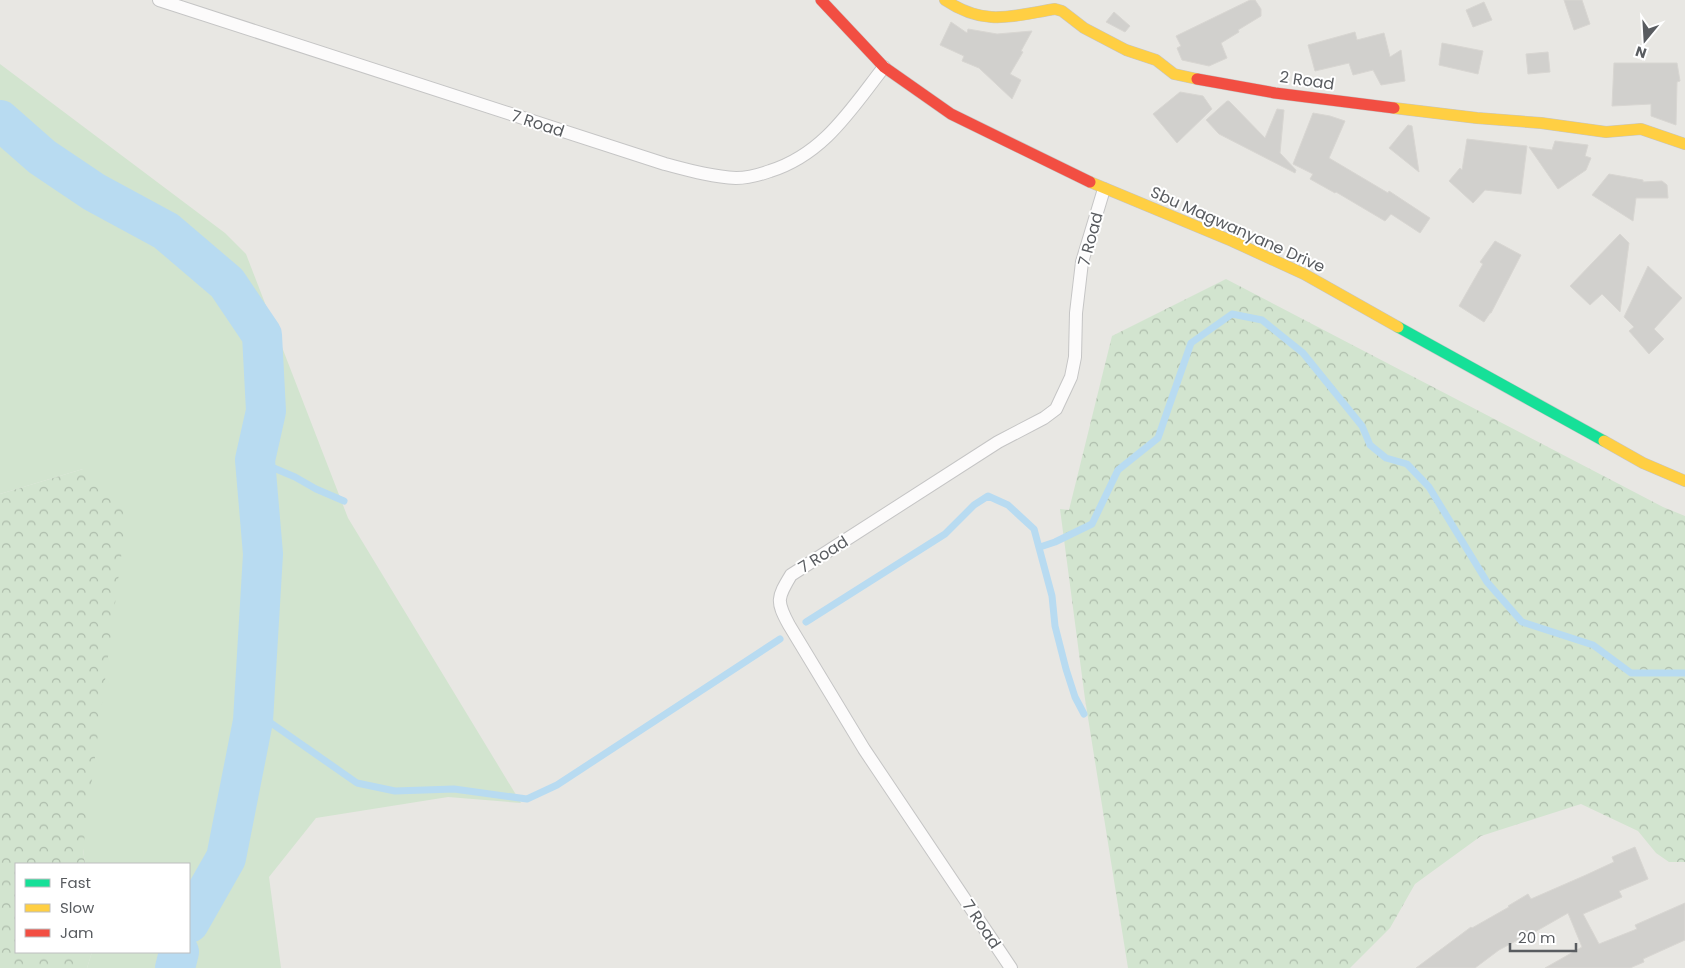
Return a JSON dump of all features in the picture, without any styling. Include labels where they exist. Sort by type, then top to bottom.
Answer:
[{"type":"main road","name":"Sbu Magwanyane Drive","points":[[821,0],[884,67],[951,114],[1104,189],[1232,240],[1304,274],[1635,458],[1685,481]]},
{"type":"main road","name":"2 Road","points":[[945,0],[955,7],[988,17],[1006,19],[1055,9],[1062,11],[1084,28],[1126,50],[1156,60],[1174,74],[1194,79],[1275,92],[1477,118],[1540,123],[1606,132],[1641,130],[1685,144]]},
{"type":"lane","name":"7 Road","points":[[159,0],[665,164],[702,174],[737,178],[757,176],[792,163],[825,140],[884,67]]},
{"type":"lane","name":"7 Road","points":[[1011,968],[864,749],[779,607],[780,597],[791,575],[998,442],[1044,418],[1056,409],[1070,378],[1075,357],[1076,314],[1082,262],[1104,189]]},
{"type":"green space","points":[[0,64],[225,233],[246,254],[348,518],[521,803],[448,797],[316,818],[269,877],[281,968],[87,968],[92,953],[190,953],[190,863],[85,863],[83,849],[83,469],[0,494]]},
{"type":"green space","points":[[1226,279],[1663,507],[1685,516],[1685,862],[1669,862],[1656,853],[1638,831],[1581,804],[1481,836],[1415,884],[1390,928],[1350,968],[1128,968],[1085,699],[1060,509],[1069,510],[1112,336]]},
{"type":"green space","points":[[83,469],[128,504],[83,849],[85,863],[15,863],[15,953],[92,953],[87,968],[0,968],[0,494]]},
{"type":"building","points":[[1250,0],[1255,0],[1261,9],[1261,16],[1221,43],[1227,58],[1209,66],[1182,60],[1177,48],[1181,46],[1176,36]]},
{"type":"building","points":[[1564,0],[1582,0],[1590,24],[1574,30]]},
{"type":"building","points":[[1484,2],[1492,20],[1473,27],[1466,10]]},
{"type":"building","points":[[1114,12],[1130,26],[1125,32],[1106,22]]},
{"type":"building","points":[[951,22],[967,33],[968,29],[997,34],[1032,31],[1021,51],[1023,52],[1010,74],[1021,80],[1012,99],[979,68],[962,61],[964,56],[940,45]]},
{"type":"building","points":[[1355,32],[1357,40],[1384,33],[1390,57],[1401,50],[1405,81],[1381,85],[1373,70],[1353,75],[1349,63],[1315,71],[1308,45]]},
{"type":"building","points":[[1442,43],[1483,51],[1478,74],[1439,65]]},
{"type":"building","points":[[1548,52],[1550,72],[1528,74],[1526,54]]},
{"type":"building","points":[[1614,63],[1677,63],[1680,81],[1677,82],[1676,125],[1651,116],[1651,104],[1612,106]]},
{"type":"building","points":[[1180,92],[1203,96],[1212,109],[1177,143],[1153,114]]},
{"type":"building","points":[[1227,101],[1265,138],[1277,109],[1284,110],[1280,153],[1296,170],[1295,173],[1219,134],[1206,120]]},
{"type":"building","points":[[1313,113],[1345,121],[1329,158],[1388,193],[1389,191],[1430,218],[1420,233],[1391,214],[1385,221],[1310,179],[1313,174],[1293,164]]},
{"type":"building","points":[[1408,125],[1412,126],[1419,172],[1389,148]]},
{"type":"building","points":[[1467,139],[1527,146],[1521,194],[1485,190],[1473,203],[1449,181],[1460,168],[1462,170]]},
{"type":"building","points":[[1555,141],[1588,145],[1585,156],[1591,158],[1586,170],[1558,189],[1529,147],[1552,150]]},
{"type":"building","points":[[1609,174],[1643,180],[1643,182],[1662,181],[1667,185],[1668,198],[1636,198],[1633,221],[1592,195]]},
{"type":"building","points":[[1620,234],[1629,243],[1620,312],[1602,294],[1590,305],[1570,286]]},
{"type":"building","points":[[1495,241],[1521,255],[1491,313],[1484,322],[1459,306],[1483,264],[1480,262]]},
{"type":"building","points":[[1648,266],[1682,298],[1654,329],[1664,339],[1649,354],[1629,331],[1634,327],[1624,317]]},
{"type":"building","points":[[1635,847],[1648,879],[1619,891],[1622,897],[1583,914],[1599,944],[1637,929],[1635,925],[1685,903],[1685,940],[1643,959],[1644,962],[1630,968],[1545,968],[1582,947],[1568,913],[1499,950],[1475,968],[1416,968],[1471,927],[1509,907],[1528,894],[1531,899],[1586,875],[1614,862],[1612,857]]},
{"type":"waterway","points":[[0,120],[42,157],[94,192],[166,231],[227,283],[262,335],[266,411],[255,460],[263,554],[253,721],[226,858],[190,921]]},
{"type":"waterway","points":[[1040,547],[1092,524],[1118,470],[1158,438],[1191,343],[1232,314],[1262,320],[1303,353],[1362,426],[1370,445],[1386,458],[1407,464],[1429,487],[1487,582],[1522,622],[1593,645],[1631,673],[1685,673]]},
{"type":"waterway","points":[[255,460],[344,501]]},
{"type":"waterway","points":[[806,622],[945,534],[974,505],[988,496],[1008,505],[1034,529],[1052,596],[1055,626],[1066,669],[1075,697],[1084,714]]},
{"type":"waterway","points":[[253,721],[271,723],[357,783],[395,791],[454,789],[527,799],[557,785],[780,639]]},
{"type":"waterway","points":[[175,968],[179,953]]},
{"type":"traffic: fast","points":[[1398,327],[1604,441]]},
{"type":"traffic: slow","points":[[945,0],[973,14],[986,17],[1012,16],[1055,9],[1062,11],[1084,28],[1126,50],[1156,60],[1174,74],[1197,79]]},
{"type":"traffic: slow","points":[[1394,108],[1477,118],[1541,123],[1606,132],[1641,129],[1685,144]]},
{"type":"traffic: slow","points":[[1090,182],[1232,241],[1304,274],[1398,327]]},
{"type":"traffic: slow","points":[[1604,441],[1643,463],[1685,481]]},
{"type":"traffic: jam","points":[[821,0],[884,67],[951,114],[1090,182]]},
{"type":"traffic: jam","points":[[1197,79],[1275,93],[1394,108]]}]
